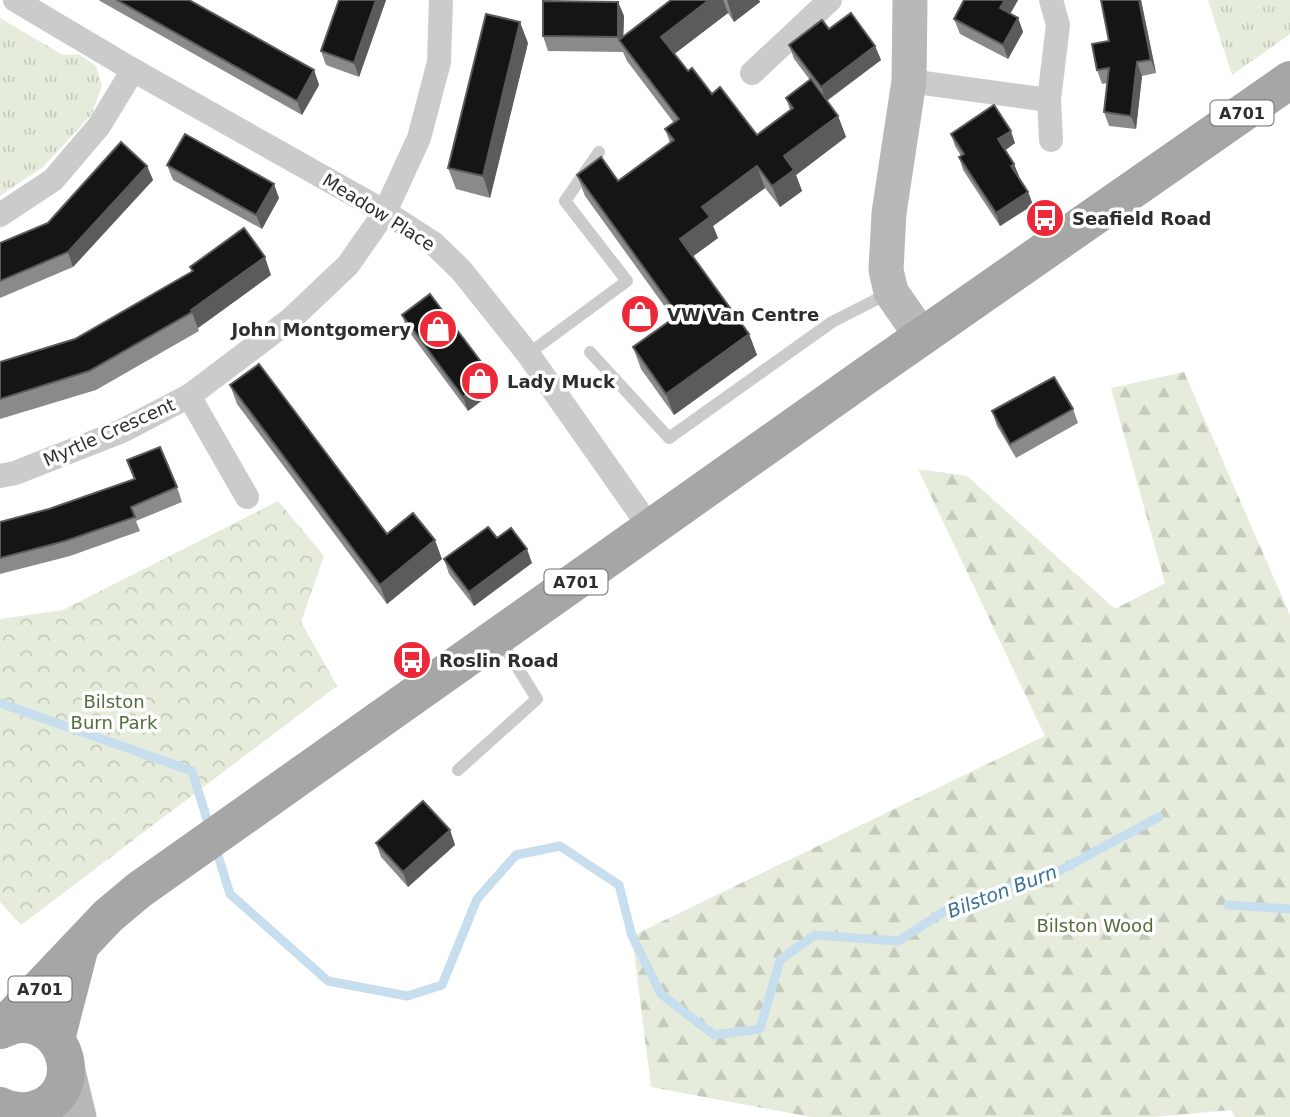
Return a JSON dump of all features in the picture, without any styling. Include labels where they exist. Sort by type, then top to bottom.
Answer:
[{"type":"main road","name":"A701","points":[[0,1030],[108,916],[129,899],[1290,79]]},
{"type":"main road","name":"A701","points":[[62,1053],[79,948]]},
{"type":"main road","points":[[0,1030],[19,1024],[40,1027],[62,1053],[63,1086],[51,1102],[24,1111]]},
{"type":"street","name":"Meadow Place","points":[[15,0],[385,212],[433,243],[461,270],[528,354],[651,528]]},
{"type":"street","name":"Myrtle Crescent","points":[[0,476],[15,473],[121,430],[189,396],[291,318],[348,265],[385,212],[419,138],[439,62],[441,0]]},
{"type":"street","points":[[752,73],[830,0]]},
{"type":"street","points":[[910,0],[909,81],[889,213],[886,270],[891,292],[922,337]]},
{"type":"street","points":[[1051,0],[1058,25],[1049,100],[1051,140]]},
{"type":"street","points":[[0,215],[53,180],[99,126],[133,70]]},
{"type":"street","points":[[909,81],[1049,100]]},
{"type":"street","points":[[189,396],[247,496]]},
{"type":"street","points":[[62,1053],[79,1117]]},
{"type":"lane","points":[[528,354],[627,281],[565,201],[599,152]]},
{"type":"lane","points":[[590,352],[669,438],[832,322],[891,292]]},
{"type":"lane","points":[[458,770],[537,699],[499,637]]},
{"type":"green space","points":[[1208,0],[1290,0],[1290,34],[1232,75]]},
{"type":"green space","points":[[0,18],[63,55],[79,54],[96,66],[102,85],[92,114],[43,167],[0,196]]},
{"type":"green space","name":"Bilston Wood","points":[[1184,372],[1290,615],[1290,1117],[1235,1117],[1231,1110],[1153,1117],[811,1117],[651,1087],[632,936],[1045,736],[918,469],[967,476],[1115,609],[1165,583],[1111,388]]},
{"type":"green space","name":"Bilston Burn Park","points":[[278,501],[324,556],[301,622],[337,686],[21,925],[0,902],[0,619],[63,610]]},
{"type":"building","points":[[117,0],[189,0],[314,70],[297,101]]},
{"type":"building","points":[[339,0],[376,0],[354,63],[321,51]]},
{"type":"building","points":[[671,0],[709,0],[661,37],[688,71],[692,68],[712,94],[720,87],[757,135],[793,108],[786,98],[811,79],[838,116],[784,156],[794,170],[772,186],[757,166],[702,207],[710,217],[680,239],[749,334],[666,394],[633,347],[678,315],[577,175],[601,157],[618,181],[674,140],[665,129],[679,119],[619,40]]},
{"type":"building","points":[[964,0],[1005,0],[1000,8],[1018,18],[1003,45],[954,19]]},
{"type":"building","points":[[1101,0],[1139,0],[1151,60],[1137,62],[1131,116],[1104,112],[1109,68],[1097,70],[1092,44],[1109,41]]},
{"type":"building","points":[[543,1],[618,2],[618,37],[543,36]]},
{"type":"building","points":[[851,13],[875,46],[821,87],[789,45],[822,20],[829,29]]},
{"type":"building","points":[[486,14],[520,22],[483,176],[448,168]]},
{"type":"building","points":[[994,105],[1011,131],[998,139],[1028,192],[996,213],[959,157],[964,154],[951,134]]},
{"type":"building","points":[[185,134],[274,184],[256,215],[167,165]]},
{"type":"building","points":[[121,142],[147,166],[68,252],[0,281],[0,243],[48,223]]},
{"type":"building","points":[[244,228],[265,257],[191,310],[192,312],[89,371],[0,399],[0,362],[75,339],[193,271],[190,267]]},
{"type":"building","points":[[430,294],[491,375],[463,397],[402,315]]},
{"type":"building","points":[[259,364],[387,534],[413,513],[435,540],[380,585],[230,385]]},
{"type":"building","points":[[1054,377],[1073,409],[1010,444],[992,411]]},
{"type":"building","points":[[160,447],[177,487],[131,507],[135,517],[65,541],[0,558],[0,522],[49,509],[135,479],[127,460]]},
{"type":"building","points":[[488,527],[497,538],[511,528],[527,549],[469,592],[444,559]]},
{"type":"building","points":[[423,801],[450,830],[403,872],[376,843]]},
{"type":"waterway","name":"Bilston Burn","points":[[0,703],[192,771],[210,829]]},
{"type":"waterway","name":"Bilston Burn","points":[[215,846],[230,894],[328,981],[407,996],[442,985],[477,899],[516,855],[560,846],[619,885],[632,936],[661,994],[714,1035],[760,1029],[780,960],[815,935],[898,941],[956,904],[1057,872],[1159,817]]},
{"type":"waterway","name":"Bilston Burn","points":[[1228,905],[1290,909]]},
{"type":"place","name":"Seafield Road","points":[[1045,218]]},
{"type":"place","name":"VW Van Centre","points":[[640,314]]},
{"type":"place","name":"John Montgomery","points":[[438,329]]},
{"type":"place","name":"Lady Muck","points":[[480,381]]},
{"type":"place","name":"Roslin Road","points":[[412,660]]}]
